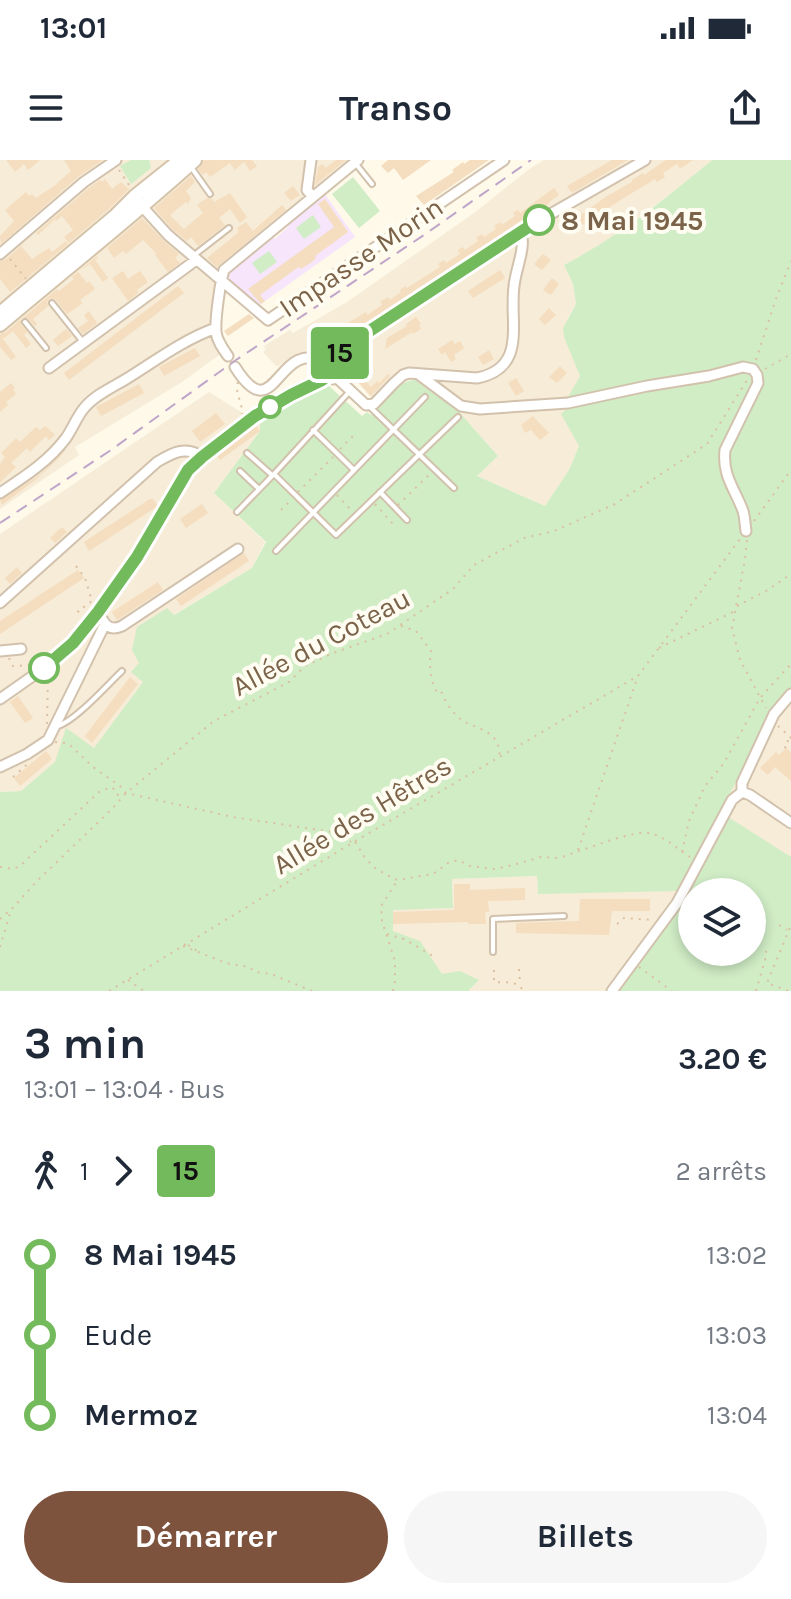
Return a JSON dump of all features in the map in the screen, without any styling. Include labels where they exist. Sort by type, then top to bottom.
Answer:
[{"type":"main road","points":[[0,319],[16,311],[188,161]]},
{"type":"main road","points":[[0,319],[28,286],[116,215],[139,204]]},
{"type":"street","points":[[311,160],[307,190],[313,197]]},
{"type":"street","name":"Impasse Morin","points":[[221,280],[268,320],[504,160]]},
{"type":"street","points":[[343,354],[352,343],[521,231],[645,160]]},
{"type":"street","points":[[2,252],[84,182],[116,161]]},
{"type":"street","points":[[228,356],[216,328],[224,270],[356,161]]},
{"type":"street","points":[[139,204],[168,235],[221,280]]},
{"type":"street","points":[[343,354],[335,353],[325,362],[323,370],[368,406],[409,373],[464,378],[487,376],[498,370],[510,356],[514,331],[513,292],[523,244],[521,231]]},
{"type":"street","points":[[49,368],[194,258]]},
{"type":"street","points":[[0,493],[52,454],[90,402],[152,361],[216,328]]},
{"type":"street","points":[[0,699],[44,668],[87,626],[137,557],[188,470],[269,407],[345,370],[343,354]]},
{"type":"street","points":[[235,367],[242,379],[257,391],[273,385],[296,361],[315,357],[325,362]]},
{"type":"street","points":[[418,374],[461,406],[480,409],[568,403],[743,367],[755,372],[758,383],[725,450],[724,460],[725,473],[744,513],[746,531]]},
{"type":"street","points":[[0,603],[157,462],[175,451],[194,451],[202,457]]},
{"type":"street","points":[[98,612],[105,624],[115,629],[122,626],[238,549]]},
{"type":"street","points":[[0,767],[48,740],[105,624]]},
{"type":"street","points":[[0,651],[21,649]]},
{"type":"street","points":[[742,792],[742,783],[771,720],[791,694]]},
{"type":"street","points":[[742,792],[791,823]]},
{"type":"street","points":[[612,991],[677,903],[732,800],[742,792]]},
{"type":"lane","points":[[188,161],[210,194]]},
{"type":"lane","points":[[356,161],[372,184]]},
{"type":"lane","points":[[194,258],[229,228]]},
{"type":"lane","points":[[52,303],[84,342]]},
{"type":"lane","points":[[25,322],[46,348]]},
{"type":"lane","points":[[237,512],[350,391]]},
{"type":"lane","points":[[276,551],[425,397]]},
{"type":"lane","points":[[368,406],[454,488]]},
{"type":"lane","points":[[247,453],[336,535],[458,417]]},
{"type":"lane","points":[[313,430],[354,470]]},
{"type":"lane","points":[[240,471],[259,489]]},
{"type":"lane","points":[[380,492],[407,520]]},
{"type":"lane","points":[[53,728],[69,721],[122,671]]},
{"type":"lane","points":[[493,952],[493,919],[564,916]]},
{"type":"path","points":[[116,161],[139,204]]},
{"type":"path","points":[[2,252],[28,286]]},
{"type":"path","name":"Allée du Coteau","points":[[0,947],[11,910],[36,882],[126,793],[214,721],[289,682],[305,666],[387,634],[453,589],[474,565],[524,538],[554,531],[615,504],[707,444],[755,372],[776,299],[791,261]]},
{"type":"path","points":[[755,372],[791,354]]},
{"type":"path","points":[[242,379],[236,386],[243,411],[243,425]]},
{"type":"path","points":[[281,510],[356,433]]},
{"type":"path","points":[[395,508],[435,470]]},
{"type":"path","points":[[578,850],[638,676],[791,470]]},
{"type":"path","points":[[333,492],[356,515]]},
{"type":"path","points":[[371,501],[393,524]]},
{"type":"path","points":[[746,531],[745,559],[732,628],[740,660],[766,710]]},
{"type":"path","points":[[76,566],[85,578],[92,601],[78,611],[87,626]]},
{"type":"path","points":[[735,607],[791,574]]},
{"type":"path","points":[[659,648],[734,612]]},
{"type":"path","points":[[399,626],[420,634],[431,651],[430,665],[435,690],[441,691],[448,706],[462,720],[493,737],[498,743],[500,757]]},
{"type":"path","points":[[681,853],[689,821],[705,786],[724,763],[760,698],[791,664]]},
{"type":"path","name":"Allée des Hêtres","points":[[109,991],[353,842],[638,676]]},
{"type":"path","points":[[771,720],[791,738],[784,746],[786,748]]},
{"type":"path","points":[[54,742],[71,746],[126,793],[233,817],[339,833],[353,842],[376,869],[397,880],[433,874],[458,860],[470,866],[495,869],[541,857],[559,858],[638,833],[652,833],[698,862]]},
{"type":"path","points":[[0,867],[13,869],[20,866],[99,792],[111,787],[117,791],[119,802]]},
{"type":"path","points":[[393,991],[395,961],[382,921],[381,906],[397,880]]},
{"type":"path","points":[[0,919],[11,910]]},
{"type":"path","points":[[617,924],[624,918],[645,917],[652,920]]},
{"type":"path","points":[[788,991],[767,983],[791,925]]},
{"type":"path","points":[[780,927],[789,931]]},
{"type":"path","points":[[386,934],[404,939],[433,956]]},
{"type":"path","points":[[187,943],[201,952]]},
{"type":"path","points":[[182,946],[226,963],[271,974],[312,991]]},
{"type":"path","points":[[638,966],[672,991]]},
{"type":"path","points":[[756,991],[761,966]]},
{"type":"path","points":[[519,969],[523,991]]},
{"type":"path","points":[[494,970],[494,982],[520,985]]},
{"type":"path","points":[[128,980],[144,991]]},
{"type":"shaded area","points":[[0,160],[354,160],[219,275],[216,343],[219,355],[182,382],[75,447],[79,455],[0,509]]},
{"type":"shaded area","points":[[544,160],[712,160],[610,238],[564,265],[573,284],[576,304],[567,319],[573,357],[580,376],[569,397],[587,394],[579,446],[569,470],[545,506],[477,476],[498,456],[459,412],[415,380],[412,367],[397,373],[373,400],[350,373],[351,359],[342,346],[300,352],[277,367],[263,352],[266,349],[264,346],[290,330],[293,333],[347,302]]},
{"type":"shaded area","points":[[325,194],[355,237],[258,306],[226,281],[232,270],[272,237],[275,239]]},
{"type":"shaded area","points":[[209,392],[260,424],[260,431],[214,493],[265,542],[252,568],[173,615],[139,663],[143,682],[94,749],[56,762],[21,791],[0,792],[0,534]]},
{"type":"shaded area","points":[[791,697],[791,991],[468,991],[478,981],[442,974],[393,931],[393,909],[453,908],[452,879],[537,876],[538,894],[762,734]]},
{"type":"green space","points":[[131,160],[149,160],[151,168],[131,184],[120,166]]},
{"type":"green space","points":[[712,160],[791,160],[791,697],[762,734],[684,878],[678,878],[677,891],[538,894],[537,876],[452,879],[453,908],[393,910],[393,931],[420,941],[442,974],[460,971],[479,980],[468,991],[0,991],[0,792],[21,791],[55,762],[66,728],[94,748],[143,682],[131,672],[139,663],[132,650],[137,627],[167,608],[174,615],[252,568],[266,542],[214,493],[260,431],[260,424],[274,409],[314,389],[329,386],[362,416],[367,412],[371,415],[396,388],[415,380],[459,412],[498,456],[477,476],[545,506],[569,470],[579,446],[561,414],[590,399],[587,394],[568,397],[580,376],[564,337],[563,328],[576,304],[573,284],[564,265],[603,243]]},
{"type":"green space","points":[[353,177],[380,211],[359,228],[332,194]]},
{"type":"green space","points":[[313,215],[321,227],[304,239],[296,228]]},
{"type":"green space","points":[[269,251],[277,262],[260,274],[252,263]]},
{"type":"green space","points":[[728,817],[791,857],[791,991],[620,991],[678,910],[678,966],[766,966],[766,878],[696,878]]},
{"type":"building","points":[[6,160],[40,160],[28,170],[24,164],[15,172]]},
{"type":"building","points":[[64,160],[103,160],[79,176],[1,244],[0,236],[14,221],[5,210],[26,192],[36,198],[54,186],[71,171]]},
{"type":"building","points":[[204,160],[252,160],[257,166],[250,171],[244,162],[235,170],[230,163],[210,177],[198,169]]},
{"type":"building","points":[[336,160],[346,160],[315,185],[318,167],[322,164],[326,168]]},
{"type":"building","points":[[388,160],[431,160],[403,180],[394,168],[388,173],[381,166]]},
{"type":"building","points":[[489,160],[424,205],[416,196],[454,172],[452,170],[463,162]]},
{"type":"building","points":[[612,160],[628,160],[572,193],[567,186]]},
{"type":"building","points":[[666,160],[693,160],[680,169],[677,164],[663,173],[665,177],[657,182],[655,179],[579,227],[574,220],[607,196]]},
{"type":"building","points":[[191,176],[195,182],[186,191],[191,198],[188,204],[186,202],[170,215],[184,229],[203,213],[197,205],[207,198],[214,202],[230,193],[247,217],[240,223],[230,209],[219,218],[225,225],[198,246],[191,237],[187,241],[173,230],[154,208]]},
{"type":"building","points":[[105,179],[112,189],[121,182],[129,189],[69,243],[64,237],[73,230],[62,216],[38,235],[36,233],[89,188]]},
{"type":"building","points":[[293,186],[300,195],[291,201],[284,193]]},
{"type":"building","points":[[554,188],[559,195],[550,203],[345,339],[340,332],[340,328],[366,312],[367,315],[388,297],[390,300],[405,286],[407,288],[440,267],[438,264],[444,260],[446,263],[460,254],[458,250],[463,247],[465,250],[478,241],[476,238],[482,234],[484,237],[496,229],[494,226],[500,222],[502,225],[515,216],[513,213],[518,210],[520,213]]},
{"type":"building","points":[[325,199],[348,232],[315,256],[312,262],[301,269],[297,268],[260,295],[265,301],[261,304],[248,289],[334,227],[318,204]]},
{"type":"building","points":[[282,205],[286,210],[217,267],[207,258],[239,232],[237,228],[246,222],[253,231]]},
{"type":"building","points":[[142,218],[179,254],[175,258],[180,263],[168,272],[157,254],[143,240],[126,254],[123,251],[114,258],[107,248]]},
{"type":"building","points":[[66,241],[68,244],[10,292],[0,279],[0,261],[21,246],[32,259],[49,248],[52,252]]},
{"type":"building","points":[[543,254],[551,260],[542,270],[534,264]]},
{"type":"building","points":[[97,256],[95,260],[108,278],[103,282],[90,264],[81,270]]},
{"type":"building","points":[[500,270],[505,278],[473,298],[468,291]]},
{"type":"building","points":[[123,271],[128,279],[140,271],[148,282],[128,301],[112,278]]},
{"type":"building","points":[[78,272],[95,289],[80,300],[83,303],[67,314],[55,299],[50,298],[48,306],[33,319],[37,324],[35,326],[23,318],[74,279],[72,277]]},
{"type":"building","points":[[552,278],[559,284],[551,295],[543,290]]},
{"type":"building","points":[[178,286],[184,293],[69,380],[64,373]]},
{"type":"building","points":[[549,308],[556,315],[545,325],[539,319]]},
{"type":"building","points":[[89,311],[97,323],[83,334],[78,328],[88,321],[84,315]]},
{"type":"building","points":[[249,314],[254,318],[228,336],[224,331]]},
{"type":"building","points":[[416,317],[421,329],[385,349],[387,338]]},
{"type":"building","points":[[21,319],[27,332],[24,335],[31,344],[26,348],[13,331],[3,339],[16,357],[11,360],[0,347],[0,334]]},
{"type":"building","points":[[313,328],[318,335],[322,331],[328,340],[319,346],[308,331]]},
{"type":"building","points":[[66,329],[72,336],[58,346],[53,340]]},
{"type":"building","points":[[452,340],[455,344],[460,341],[464,348],[454,355],[456,359],[451,362],[445,352],[442,355],[438,349]]},
{"type":"building","points":[[195,348],[200,356],[164,376],[159,367]]},
{"type":"building","points":[[489,350],[494,359],[483,365],[478,357]]},
{"type":"building","points":[[560,366],[567,373],[557,383],[549,377]]},
{"type":"building","points":[[359,374],[371,387],[388,374],[390,376],[371,396],[354,378]]},
{"type":"building","points":[[516,378],[524,391],[516,396],[508,383]]},
{"type":"building","points":[[11,383],[16,394],[0,412],[0,392]]},
{"type":"building","points":[[139,384],[144,393],[101,416],[96,407]]},
{"type":"building","points":[[216,413],[225,424],[200,442],[192,431]]},
{"type":"building","points":[[533,416],[549,433],[540,440],[531,430],[525,433],[521,425]]},
{"type":"building","points":[[45,426],[55,435],[49,440],[46,436],[30,452],[27,448],[11,463],[16,467],[0,483],[0,464],[5,457],[1,453],[16,438],[20,442],[36,427],[40,430]]},
{"type":"building","points":[[256,426],[260,431],[220,460],[216,455]]},
{"type":"building","points":[[68,447],[38,478],[2,505],[0,500],[40,475]]},
{"type":"building","points":[[150,499],[158,506],[89,551],[84,542]]},
{"type":"building","points":[[202,504],[208,513],[186,528],[180,519]]},
{"type":"building","points":[[62,527],[67,532],[55,543],[50,538]]},
{"type":"building","points":[[244,553],[249,561],[181,606],[176,599]]},
{"type":"building","points":[[17,567],[22,573],[10,584],[5,578]]},
{"type":"building","points":[[78,570],[84,578],[0,634],[0,621]]},
{"type":"building","points":[[158,582],[163,590],[117,620],[112,612]]},
{"type":"building","points":[[130,677],[138,684],[92,743],[85,736]]},
{"type":"building","points":[[18,696],[33,718],[25,723],[10,702]]},
{"type":"building","points":[[786,748],[791,752],[791,781],[775,767],[768,775],[760,768],[776,752],[779,755]]},
{"type":"building","points":[[46,751],[52,759],[20,786],[14,778]]},
{"type":"building","points":[[454,884],[470,884],[470,890],[525,888],[525,900],[488,901],[486,924],[393,924],[393,912],[454,910]]},
{"type":"building","points":[[580,899],[650,899],[650,911],[612,911],[609,935],[516,933],[516,923],[579,921]]},
{"type":"railway","points":[[0,523],[531,160]]},
{"type":"bus line","name":"15","points":[[44,668],[73,643],[98,612],[137,557],[188,470],[202,457],[269,407],[326,377],[323,366],[335,353],[343,354],[368,332],[539,220]]},
{"type":"place","name":"8 Mai 1945","points":[[539,220]]}]
